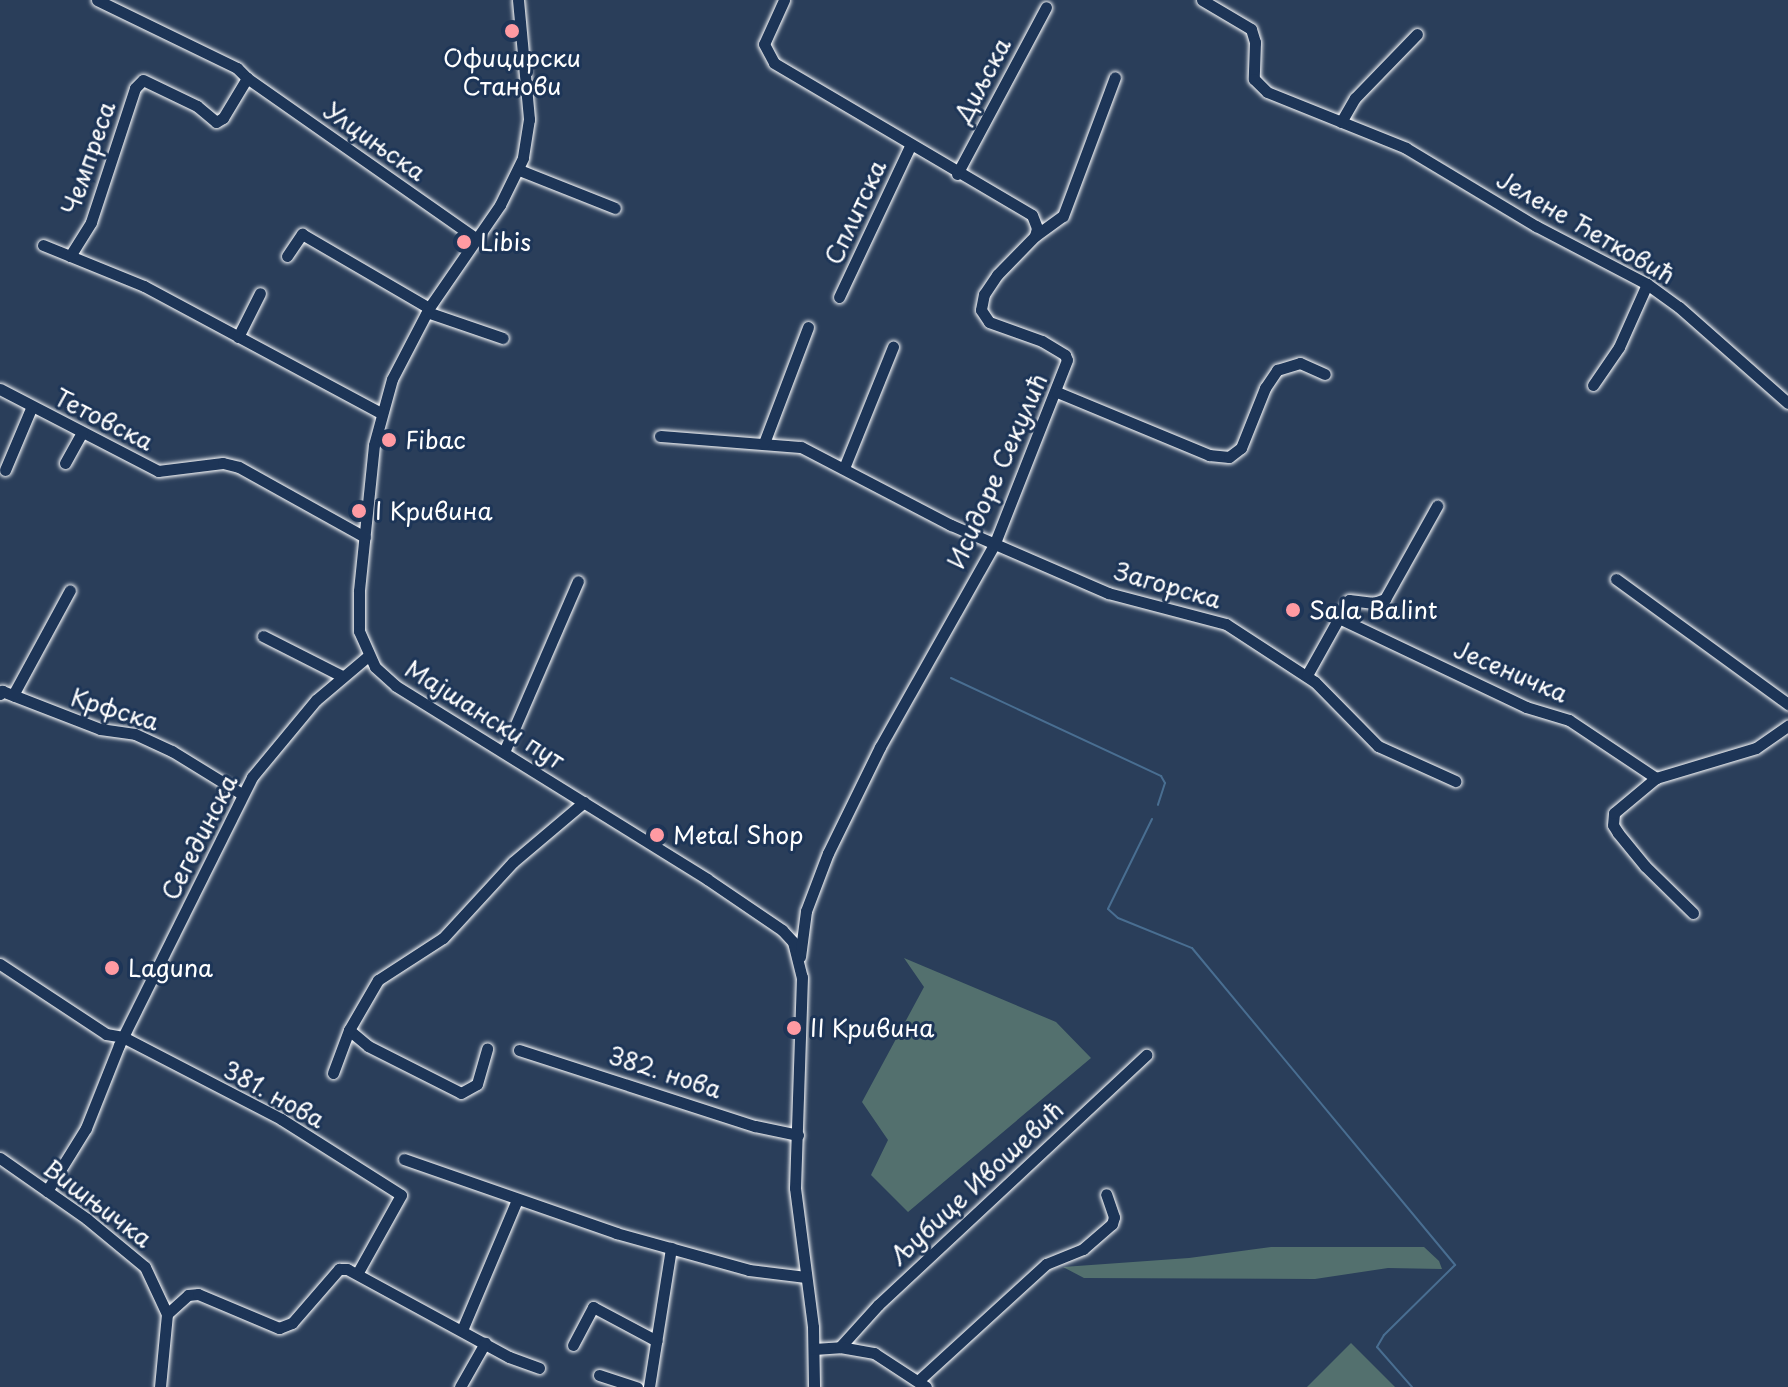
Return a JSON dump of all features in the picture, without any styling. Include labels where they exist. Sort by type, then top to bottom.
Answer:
[{"type":"street","name":"Улцињска","points":[[97,0],[237,68],[477,239]]},
{"type":"street","name":"Мајшански пут","points":[[518,0],[529,119],[519,170],[428,310],[392,379],[381,413],[374,445],[358,615],[368,656],[396,686],[584,802],[782,930],[793,942],[800,958]]},
{"type":"street","points":[[784,0],[764,44],[774,63],[957,174],[1032,215],[1037,228],[1035,236]]},
{"type":"street","name":"Јелене Ћетковић","points":[[1202,0],[1251,29],[1255,42],[1254,79],[1261,87],[1406,148],[1536,226],[1647,284],[1679,307],[1788,403]]},
{"type":"street","name":"Диљска","points":[[957,174],[1046,7]]},
{"type":"street","points":[[1341,122],[1355,98],[1417,34]]},
{"type":"street","points":[[1035,236],[1063,216],[1115,77]]},
{"type":"street","name":"Чемпреса","points":[[70,256],[85,235],[99,200],[137,83],[150,82],[197,106],[216,122],[223,118],[247,78]]},
{"type":"street","name":"Сплитска","points":[[839,297],[910,146]]},
{"type":"street","points":[[519,170],[615,208]]},
{"type":"street","points":[[287,256],[302,234],[428,310],[503,338]]},
{"type":"street","name":"Исидоре Секулић","points":[[800,958],[806,911],[828,853],[880,747],[995,543],[1066,367],[1065,355],[1042,341],[989,322],[981,310],[984,294],[997,275],[1035,236]]},
{"type":"street","points":[[43,245],[144,286],[381,413]]},
{"type":"street","points":[[1593,385],[1619,347],[1647,284]]},
{"type":"street","points":[[238,337],[260,293]]},
{"type":"street","points":[[764,443],[808,327]]},
{"type":"street","points":[[844,468],[893,347]]},
{"type":"street","points":[[1057,392],[1209,455],[1229,457],[1241,448],[1265,388],[1277,370],[1300,363],[1325,374]]},
{"type":"street","name":"Тетовска","points":[[0,389],[158,471],[232,464],[365,537]]},
{"type":"street","points":[[5,470],[32,406]]},
{"type":"street","points":[[65,463],[82,432]]},
{"type":"street","name":"Загорска","points":[[660,436],[801,447],[951,525],[1108,593],[1226,624],[1307,675],[1378,746],[1455,781]]},
{"type":"street","points":[[1307,675],[1349,600],[1374,603],[1385,599],[1437,506]]},
{"type":"street","points":[[1616,579],[1788,704]]},
{"type":"street","points":[[504,752],[578,581]]},
{"type":"street","points":[[13,695],[70,590]]},
{"type":"street","name":"Јесеничка","points":[[1341,619],[1526,707],[1569,720],[1656,778]]},
{"type":"street","points":[[263,636],[342,676]]},
{"type":"street","name":"Сегединска","points":[[47,1191],[86,1128],[123,1037],[242,794],[278,743],[342,676],[368,656]]},
{"type":"street","name":"Крфска","points":[[0,694],[2,691],[100,729],[135,734],[172,751],[242,794]]},
{"type":"street","points":[[1693,913],[1645,866],[1613,825],[1618,808],[1656,778],[1756,748],[1788,726]]},
{"type":"street","points":[[333,1073],[349,1030],[378,980],[443,938],[513,862],[584,802]]},
{"type":"street","points":[[800,958],[795,1188],[814,1349],[814,1387]]},
{"type":"street","points":[[0,964],[106,1034],[123,1037]]},
{"type":"street","points":[[349,1030],[368,1046],[461,1093],[471,1091],[477,1084],[487,1048]]},
{"type":"street","name":"381. нова","points":[[123,1037],[281,1119],[401,1195],[357,1274]]},
{"type":"street","name":"382. нова","points":[[519,1050],[755,1126],[798,1135]]},
{"type":"street","name":"Љубице Ивошевић","points":[[840,1347],[890,1294],[1146,1055]]},
{"type":"street","name":"Вишњичка","points":[[0,1158],[145,1267],[167,1314]]},
{"type":"street","points":[[404,1159],[517,1200],[671,1248],[749,1270],[806,1277]]},
{"type":"street","points":[[814,1349],[840,1347],[874,1353],[922,1384],[1046,1264],[1083,1249],[1112,1224],[1114,1217],[1106,1194]]},
{"type":"street","points":[[462,1330],[517,1200]]},
{"type":"street","points":[[649,1387],[671,1248]]},
{"type":"street","points":[[160,1387],[167,1314],[188,1295],[198,1294],[279,1328],[292,1323],[339,1269],[357,1274],[485,1343],[539,1368]]},
{"type":"street","points":[[573,1345],[593,1307],[657,1341]]},
{"type":"street","points":[[460,1387],[485,1343]]},
{"type":"street","points":[[599,1375],[637,1387]]},
{"type":"green space","points":[[904,958],[1056,1022],[1091,1058],[908,1212],[871,1175],[888,1140],[862,1102],[924,987]]},
{"type":"green space","points":[[1271,1247],[1424,1247],[1439,1261],[1442,1269],[1388,1268],[1315,1279],[1084,1278],[1063,1267],[1189,1258]]},
{"type":"green space","points":[[1351,1343],[1395,1387],[1307,1387]]},
{"type":"waterway","points":[[951,678],[1161,776],[1165,783],[1158,805]]},
{"type":"waterway","points":[[1152,819],[1108,909],[1118,918],[1192,948],[1455,1265],[1384,1335],[1377,1347],[1412,1387]]},
{"type":"place","name":"Официрски Станови","points":[[512,31]]},
{"type":"place","name":"Libis","points":[[464,242]]},
{"type":"place","name":"Fibac","points":[[389,440]]},
{"type":"place","name":"I Кривина","points":[[359,511]]},
{"type":"place","name":"Sala Balint","points":[[1293,610]]},
{"type":"place","name":"Metal Shop","points":[[657,835]]},
{"type":"place","name":"Laguna","points":[[112,968]]},
{"type":"place","name":"II Кривина","points":[[794,1028]]}]
